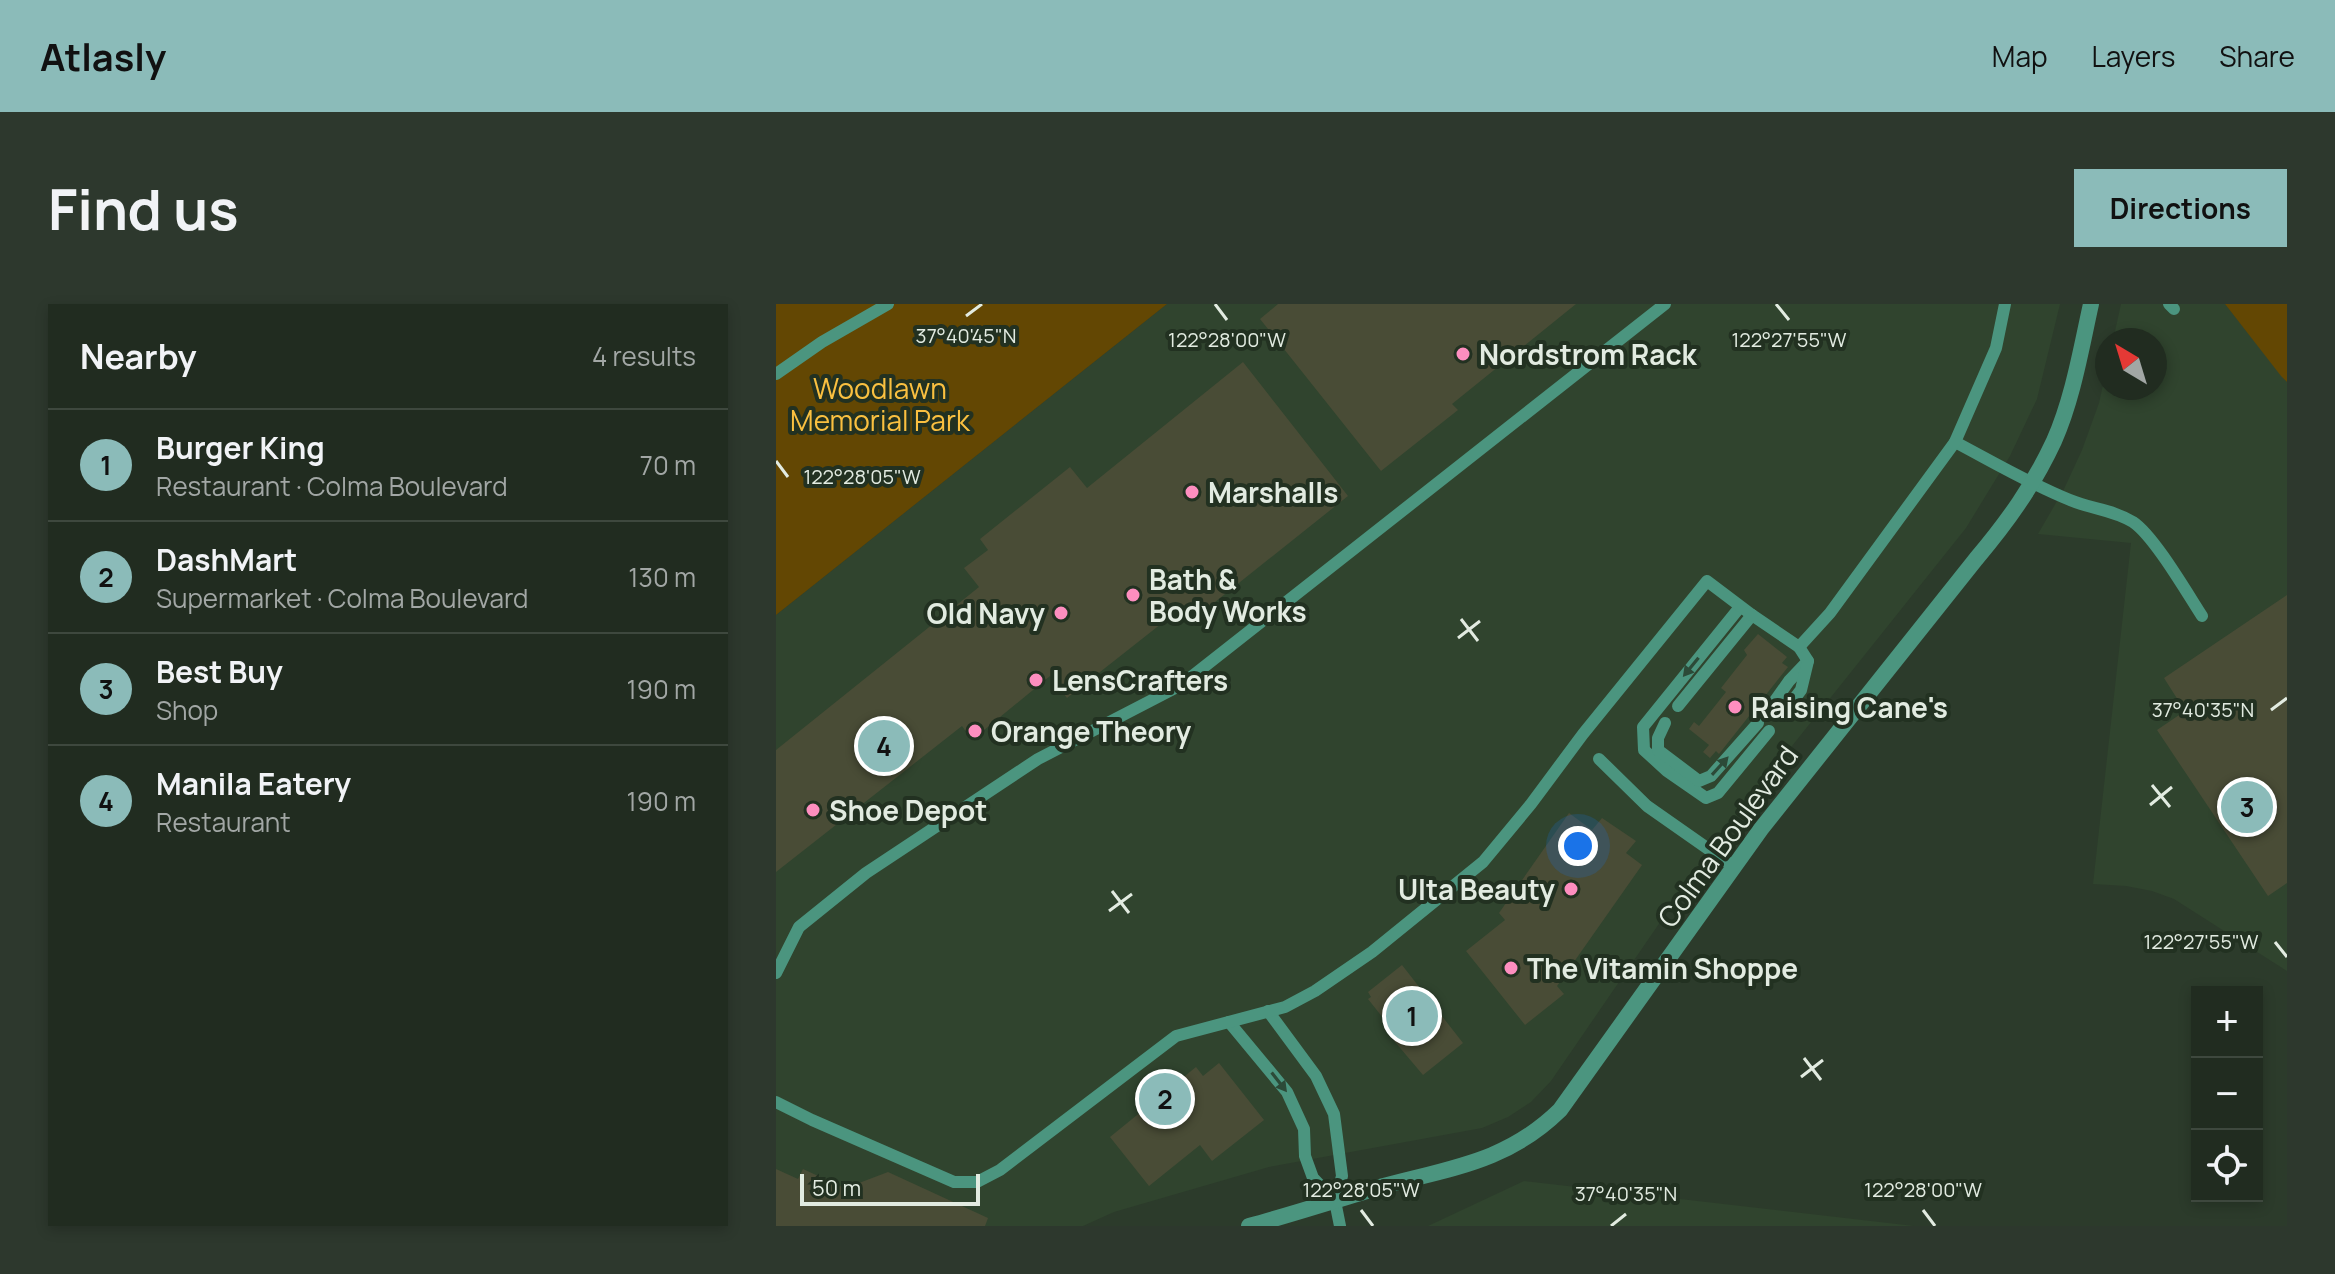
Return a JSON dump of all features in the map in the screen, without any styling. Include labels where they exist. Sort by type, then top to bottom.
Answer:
[{"type":"street","name":"Colma Boulevard","points":[[1249,1226],[1491,1157],[1516,1145],[1550,1120],[1578,1088],[1776,809],[2009,520],[2054,440],[2066,408],[2091,304]]},
{"type":"lane","points":[[776,374],[822,342],[888,304]]},
{"type":"lane","points":[[776,973],[799,927],[866,873],[1038,759],[1181,685],[1665,304]]},
{"type":"lane","points":[[1799,647],[1830,613],[1955,442],[1996,348],[2005,304]]},
{"type":"lane","points":[[1955,442],[2070,500],[2116,513],[2135,523],[2149,537],[2202,616]]},
{"type":"lane","points":[[776,1102],[954,1182],[977,1182],[1000,1170],[1176,1036],[1285,1007],[1315,991],[1372,952],[1483,862],[1707,581],[1799,647],[1808,661],[1801,690],[1782,715]]},
{"type":"lane","points":[[1740,607],[1643,727],[1644,750],[1667,771],[1706,798],[1718,793],[1769,731]]},
{"type":"lane","points":[[1678,706],[1752,615]]},
{"type":"lane","points":[[1772,705],[1808,661]]},
{"type":"lane","points":[[1665,723],[1658,738],[1658,750],[1699,781],[1711,776],[1758,723]]},
{"type":"lane","points":[[1599,759],[1647,806],[1734,867]]},
{"type":"lane","points":[[1268,1011],[1316,1076],[1334,1114],[1342,1176],[1335,1201],[1340,1226]]},
{"type":"lane","points":[[1229,1022],[1287,1092],[1304,1129],[1305,1156],[1313,1178],[1335,1201]]},
{"type":"shaded area","points":[[1167,304],[2060,304],[2037,399],[2010,456],[1966,528],[1756,791],[1676,899],[1551,1081],[1531,1102],[1508,1117],[1482,1128],[1269,1167],[1114,1212],[1083,1226],[776,1226],[776,615]]},
{"type":"shaded area","points":[[2121,304],[2225,304],[2287,382],[2287,971],[2174,899],[2126,886],[2093,884],[2131,543],[2038,534],[2082,450],[2100,400],[2167,400],[2167,328],[2116,328]]},
{"type":"shaded area","points":[[1524,1181],[1914,1226],[1428,1226]]},
{"type":"green space","name":"Woodlawn Memorial Park","points":[[776,304],[1167,304],[776,615]]},
{"type":"green space","points":[[2225,304],[2287,304],[2287,382],[2281,376]]},
{"type":"building","points":[[1278,304],[1576,304],[1452,404],[1458,410],[1381,471],[1260,319]]},
{"type":"building","points":[[1243,362],[1348,496],[1190,622],[1180,609],[1067,698],[1050,676],[972,740],[962,726],[776,872],[776,750],[979,587],[964,568],[988,550],[980,539],[1070,467],[1087,488]]},
{"type":"building","points":[[2287,595],[2287,883],[2268,896],[2157,730],[2185,711],[2164,678]]},
{"type":"building","name":"Raising Cane's","points":[[1758,634],[1787,657],[1782,663],[1788,667],[1719,754],[1716,751],[1710,758],[1703,752],[1709,745],[1689,729],[1694,722],[1699,726],[1726,692],[1721,688],[1747,655],[1744,650]]},
{"type":"building","name":"Ulta Beauty","points":[[1569,813],[1592,830],[1602,818],[1636,841],[1626,853],[1642,865],[1557,986],[1564,994],[1525,1025],[1466,951],[1505,920],[1499,913]]},
{"type":"building","points":[[1402,965],[1463,1043],[1423,1075],[1390,1036],[1395,1033],[1368,999],[1371,997],[1368,992]]},
{"type":"building","points":[[1219,1063],[1264,1120],[1212,1161],[1200,1145],[1149,1186],[1110,1137],[1196,1067],[1203,1076]]},
{"type":"building","points":[[776,1169],[798,1179],[803,1169],[855,1193],[859,1183],[888,1172],[988,1218],[985,1226],[776,1226]]},
{"type":"place","name":"Nordstrom Rack","points":[[1463,354]]},
{"type":"place","name":"Marshalls","points":[[1192,492]]},
{"type":"place","name":"Bath & Body Works","points":[[1133,595]]},
{"type":"place","name":"Old Navy","points":[[1061,613]]},
{"type":"place","name":"LensCrafters","points":[[1036,680]]},
{"type":"place","name":"Raising Cane's","points":[[1735,707]]},
{"type":"place","name":"Orange Theory","points":[[975,731]]},
{"type":"place","name":"Manila Eatery","points":[[884,746]]},
{"type":"place","name":"Best Buy","points":[[2247,807]]},
{"type":"place","name":"Shoe Depot","points":[[813,810]]},
{"type":"place","name":"Ulta Beauty","points":[[1571,889]]},
{"type":"place","name":"The Vitamin Shoppe","points":[[1511,968]]},
{"type":"place","name":"Burger King","points":[[1412,1016]]},
{"type":"place","name":"DashMart","points":[[1165,1099]]}]
